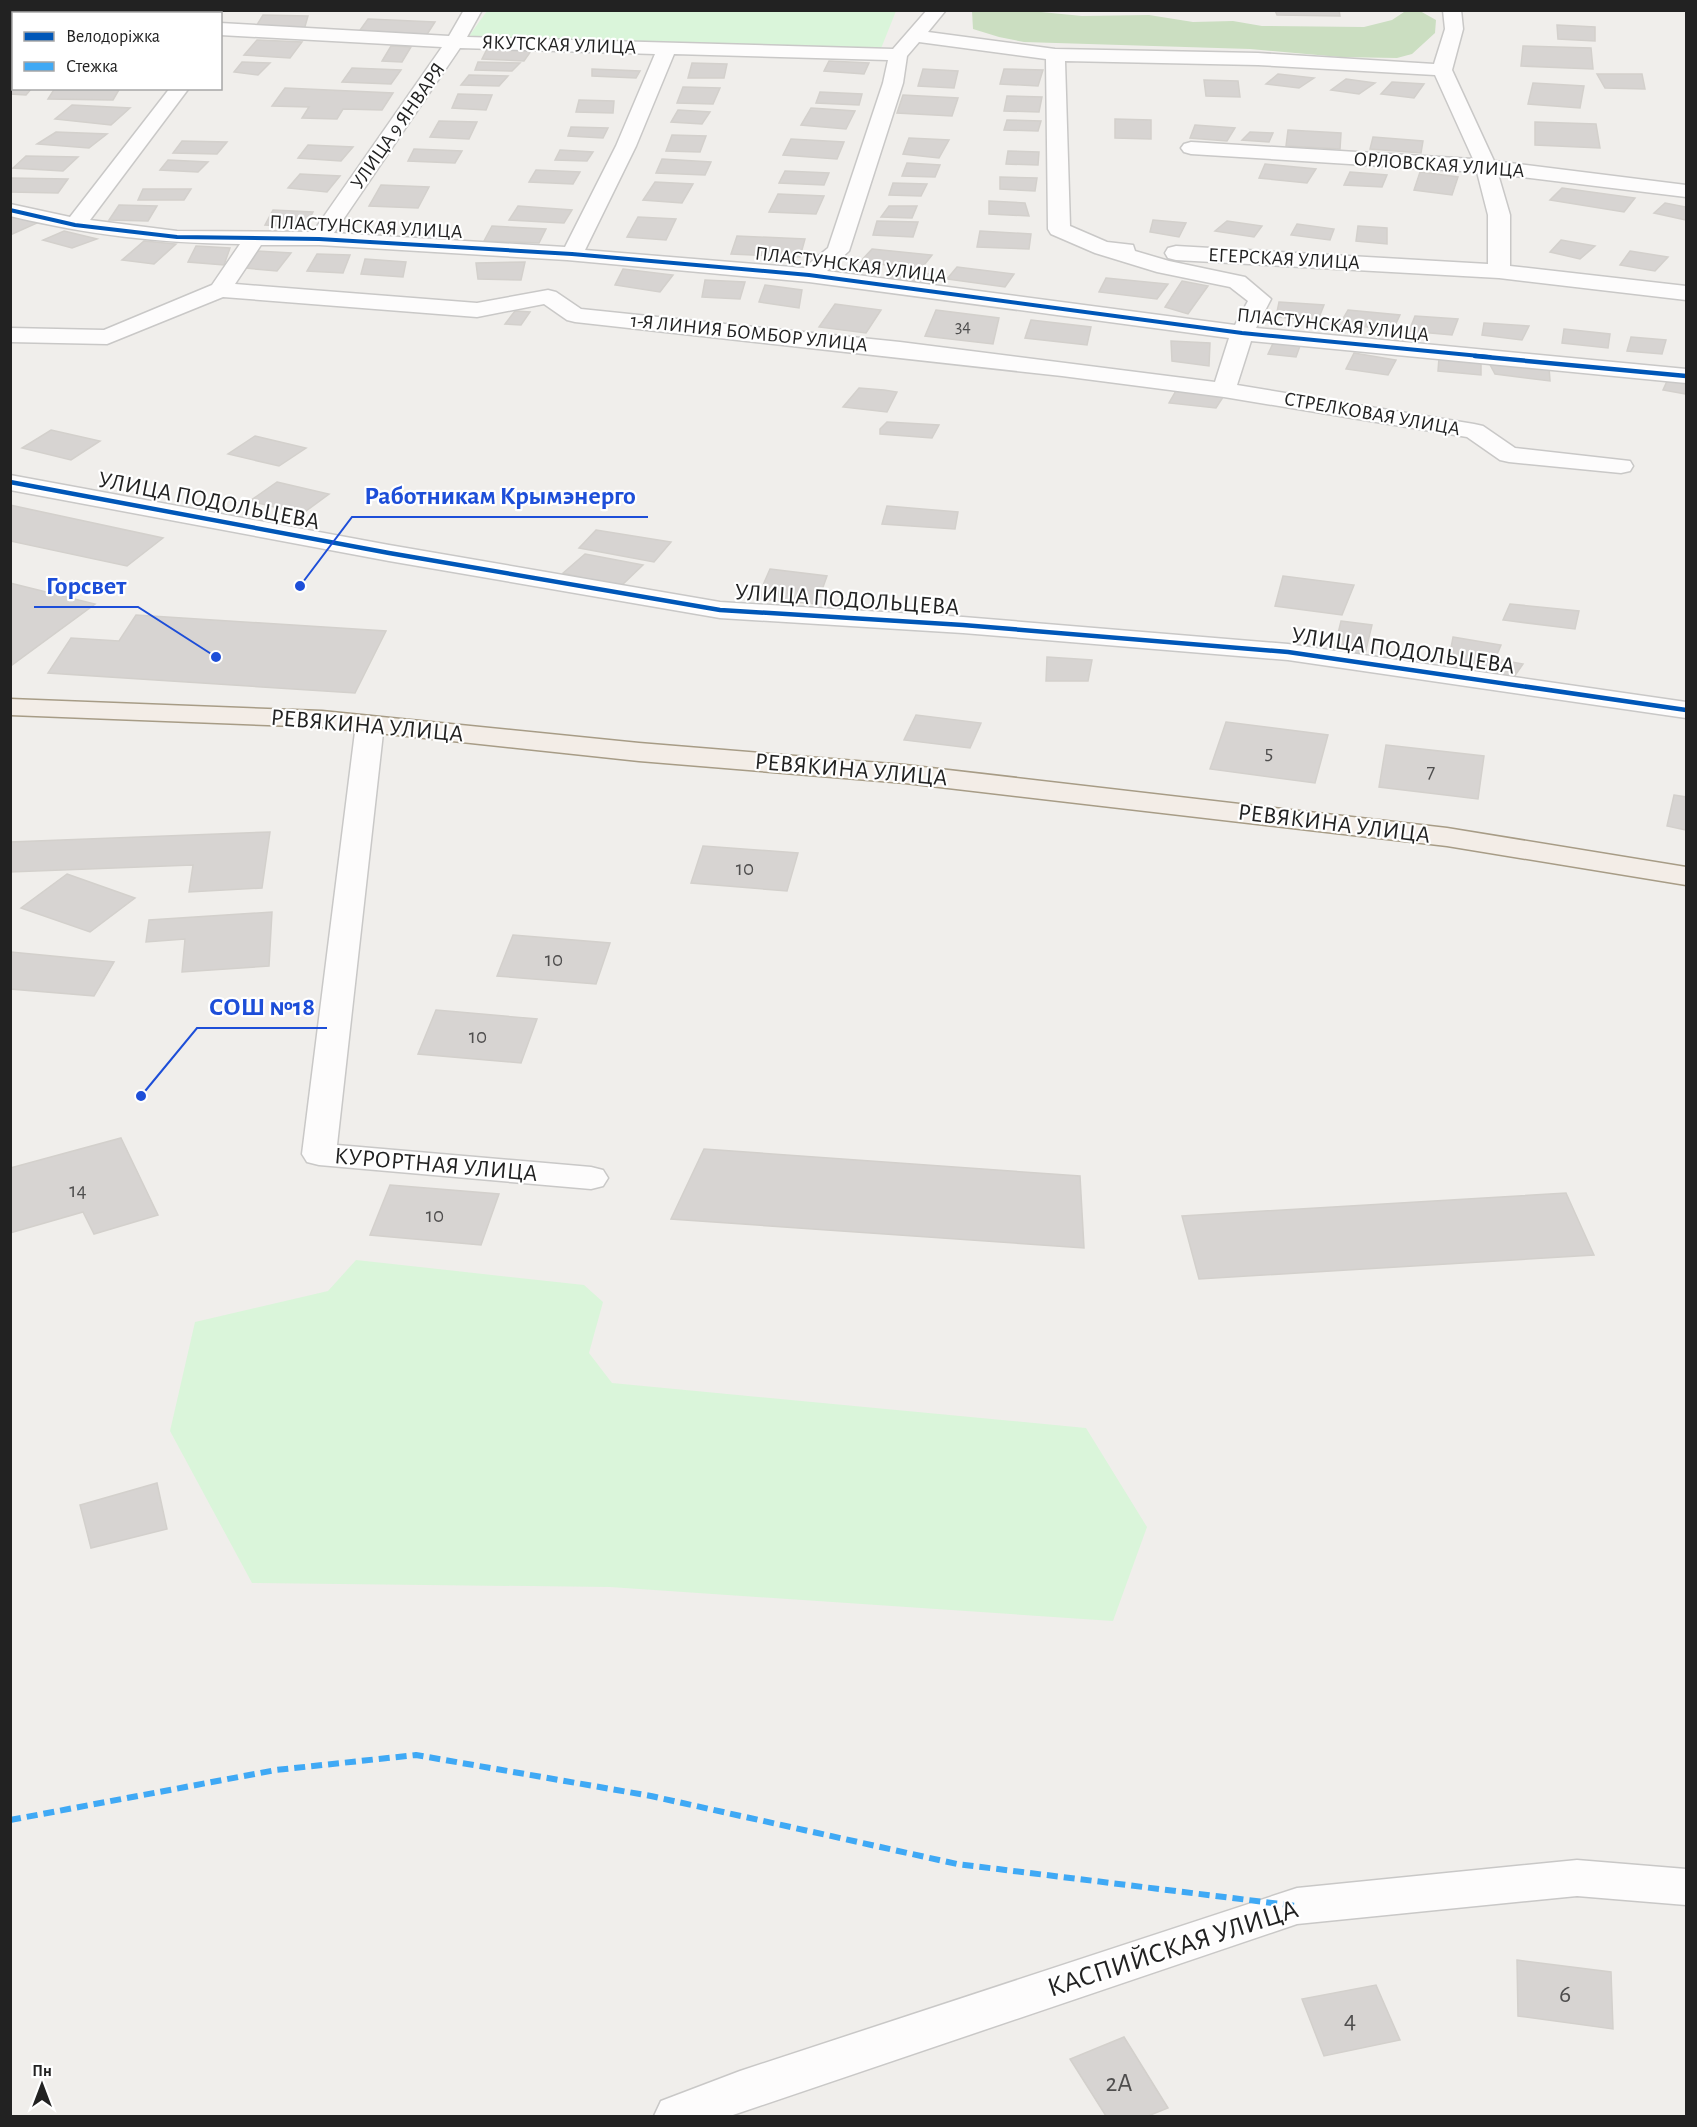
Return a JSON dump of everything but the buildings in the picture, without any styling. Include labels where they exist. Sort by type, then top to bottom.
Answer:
[{"type":"main road","name":"РЕВЯКИНА УЛИЦА","points":[[10,706],[322,719],[639,752],[952,779],[1447,837],[1686,876]]},
{"type":"street","points":[[223,31],[243,10]]},
{"type":"street","name":"УЛИЦА 9 ЯНВАРЯ","points":[[320,239],[455,42],[473,10]]},
{"type":"street","points":[[809,274],[838,251],[893,83],[898,55],[937,10]]},
{"type":"street","points":[[1452,10],[1454,28],[1442,70],[1486,166],[1499,215],[1499,271]]},
{"type":"street","name":"ЯКУТСКАЯ УЛИЦА","points":[[223,31],[455,42],[898,55]]},
{"type":"street","points":[[915,36],[1055,55],[1258,59],[1442,70]]},
{"type":"street","points":[[572,254],[626,146],[668,48]]},
{"type":"street","name":"ЕГЕРСКАЯ УЛИЦА","points":[[1055,55],[1059,229],[1103,248],[1499,271],[1686,293]]},
{"type":"street","points":[[75,225],[178,90]]},
{"type":"street","name":"ОРЛОВСКАЯ УЛИЦА","points":[[1191,148],[1486,166],[1686,191]]},
{"type":"street","name":"ПЛАСТУНСКАЯ УЛИЦА","points":[[10,210],[75,225],[177,237],[320,239],[572,254],[809,274],[1242,333],[1686,376]]},
{"type":"street","points":[[10,335],[72,335],[107,338],[220,290],[255,238]]},
{"type":"street","points":[[1103,248],[1165,267],[1237,282],[1260,299],[1242,333],[1224,390]]},
{"type":"street","name":"1-Я ЛИНИЯ БОМБОР УЛИЦА","points":[[220,290],[477,310],[548,297],[575,315],[812,338],[1053,366],[1224,390]]},
{"type":"street","name":"СТРЕЛКОВАЯ УЛИЦА","points":[[1224,390],[1474,431],[1509,455],[1621,465]]},
{"type":"street","name":"УЛИЦА ПОДОЛЬЦЕВА","points":[[10,482],[389,553],[720,610],[963,626],[1288,652],[1686,710]]},
{"type":"street","name":"КУРОРТНАЯ УЛИЦА","points":[[370,724],[318,1154],[591,1178]]},
{"type":"street","name":"КАСПИЙСКАЯ УЛИЦА","points":[[678,2116],[740,2091],[1297,1906],[1577,1878],[1686,1887]]},
{"type":"green space","points":[[1407,10],[1420,11],[1436,20],[1435,33],[1412,54],[1397,58],[1340,57],[1250,49],[1024,42],[973,29],[972,11],[1031,11],[1082,16],[1149,15],[1193,22],[1233,21],[1262,26],[1364,27],[1392,20]]},
{"type":"green space","points":[[487,11],[896,11],[878,56],[469,36]]},
{"type":"green space","points":[[356,1260],[584,1285],[603,1302],[589,1353],[612,1383],[1086,1428],[1147,1527],[1113,1621],[610,1587],[252,1583],[170,1431],[195,1322],[328,1291]]},
{"type":"marked path","points":[[10,1820],[276,1770],[416,1755],[651,1796],[957,1864],[1297,1906]]},
{"type":"cycle path","points":[[10,210],[75,225],[177,237],[319,239],[572,254],[809,275],[1242,333],[1686,376]]},
{"type":"cycle path","points":[[10,482],[389,553],[720,610],[963,625],[1288,652],[1686,710]]},
{"type":"place","name":"Работникам Крымэнерго","points":[[300,586]]},
{"type":"place","name":"Горсвет","points":[[216,657]]},
{"type":"place","name":"СОШ №18","points":[[141,1096]]}]
